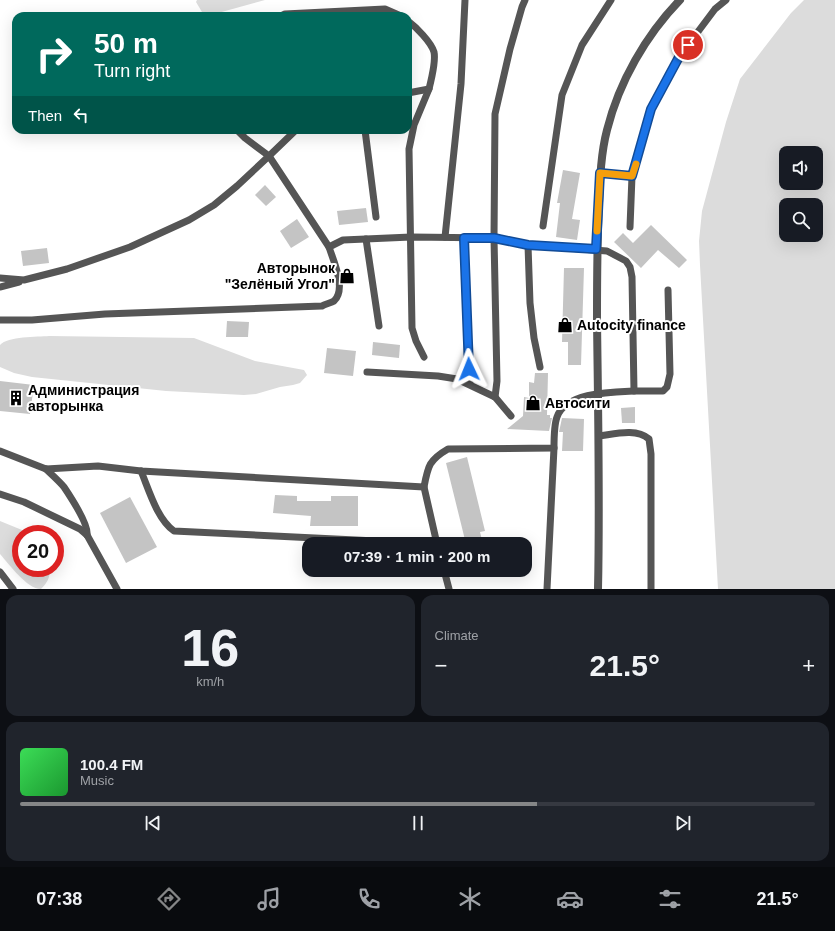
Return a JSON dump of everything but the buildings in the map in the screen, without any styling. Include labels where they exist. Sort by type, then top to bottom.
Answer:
[{"type":"street","points":[[598,589],[599,436],[596,249],[600,173],[607,130],[621,89],[634,63],[649,39],[671,9],[680,0]]},
{"type":"lane","points":[[445,237],[461,84],[465,0]]},
{"type":"lane","points":[[495,397],[497,381],[494,238],[495,114],[510,49],[525,0]]},
{"type":"lane","points":[[543,226],[562,95],[582,44],[611,0]]},
{"type":"lane","points":[[630,227],[632,176],[651,109],[679,57],[715,8],[726,0]]},
{"type":"lane","points":[[325,12],[385,9],[391,12]]},
{"type":"lane","points":[[412,24],[422,33],[434,52],[432,76],[429,89],[414,125],[409,149],[412,328],[416,341],[424,357]]},
{"type":"lane","points":[[412,92],[429,89]]},
{"type":"lane","points":[[0,320],[32,320],[105,314],[322,306],[334,300],[340,288],[339,278],[329,246],[269,156],[241,134]]},
{"type":"lane","points":[[0,287],[67,269],[130,247],[189,220],[214,205],[237,186],[292,134]]},
{"type":"lane","points":[[366,134],[376,217]]},
{"type":"lane","points":[[600,173],[632,176]]},
{"type":"lane","points":[[329,246],[343,240],[411,236],[494,238],[528,245],[596,249],[607,251],[622,258],[630,267],[632,277],[634,391]]},
{"type":"lane","points":[[464,238],[470,384]]},
{"type":"lane","points":[[366,239],[379,326]]},
{"type":"lane","points":[[528,245],[530,303],[534,338],[540,367]]},
{"type":"lane","points":[[0,278],[24,280]]},
{"type":"lane","points":[[547,589],[557,416],[567,403],[584,397],[598,394],[634,391],[663,391],[667,387],[670,374],[668,290]]},
{"type":"lane","points":[[367,372],[457,378],[495,397],[511,416]]},
{"type":"lane","points":[[599,436],[635,433],[643,434],[649,439],[651,454],[651,589]]},
{"type":"lane","points":[[435,537],[424,487],[428,468],[436,456],[448,449],[554,448]]},
{"type":"lane","points":[[0,451],[46,469],[98,466],[141,471],[424,487]]},
{"type":"lane","points":[[46,469],[63,487],[85,523],[88,531],[87,535]]},
{"type":"lane","points":[[141,471],[162,518],[168,527],[174,531],[302,537]]},
{"type":"lane","points":[[0,494],[24,502],[80,529],[87,535],[117,589]]},
{"type":"lane","points":[[0,572],[13,589]]},
{"type":"lane","points":[[446,577],[449,589]]},
{"type":"shaded area","points":[[197,0],[265,0],[222,12],[202,12],[196,2]]},
{"type":"shaded area","points":[[804,0],[835,0],[835,589],[718,589],[699,241],[702,211],[726,122],[740,79],[791,13]]},
{"type":"shaded area","points":[[49,336],[194,338],[255,361],[304,370],[307,375],[300,383],[256,394],[244,395],[166,391],[32,377],[14,373],[0,367],[0,345],[4,342],[16,338]]},
{"type":"shaded area","points":[[0,521],[12,526],[12,568],[0,554]]},
{"type":"shaded area","points":[[20,577],[48,577],[41,589],[36,588]]},
{"type":"slow traffic","points":[[597,231],[600,173],[632,176],[636,164]]},
{"type":"place","name":"Авторынок \"Зелёный Угол\"","points":[[347,276]]},
{"type":"place","name":"Autocity finance","points":[[565,325]]},
{"type":"place","name":"Администрация авторынка","points":[[16,398]]},
{"type":"place","name":"Автосити","points":[[533,403]]},
{"type":"route","points":[[469,369],[464,238],[494,238],[528,245],[596,249],[600,173],[632,176],[651,109],[679,57],[688,45]]}]
